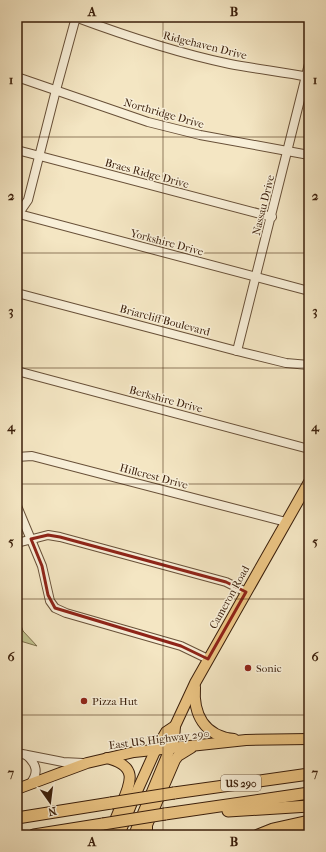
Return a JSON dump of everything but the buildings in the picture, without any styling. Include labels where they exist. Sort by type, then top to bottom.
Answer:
[{"type":"highway","name":"US 290","points":[[17,818],[174,793],[309,774]]},
{"type":"highway","points":[[34,835],[309,793]]},
{"type":"highway","points":[[193,810],[234,811],[309,806]]},
{"type":"highway","points":[[257,835],[273,829],[309,821]]},
{"type":"main road","name":"Cameron Road","points":[[134,835],[174,739],[175,726],[195,682],[309,482]]},
{"type":"main road","points":[[195,682],[194,701],[200,718],[205,725],[218,735],[229,739],[246,740]]},
{"type":"main road","points":[[134,752],[175,726]]},
{"type":"main road","points":[[120,835],[133,800],[156,749],[166,732]]},
{"type":"main road","name":"East US Highway 290","points":[[17,788],[88,763],[134,752],[246,740],[309,739]]},
{"type":"main road","points":[[147,835],[147,825],[174,760],[182,753],[195,746]]},
{"type":"main road","points":[[106,758],[122,763],[130,778],[128,789],[109,835]]},
{"type":"main road","points":[[257,835],[309,830]]},
{"type":"street","name":"Ridgehaven Drive","points":[[76,17],[101,27],[190,55],[230,64],[307,77]]},
{"type":"street","points":[[18,215],[28,200],[76,17]]},
{"type":"street","name":"Nassau Drive","points":[[237,351],[272,217],[309,64]]},
{"type":"street","name":"Northridge Drive","points":[[17,78],[148,122],[207,136],[309,155]]},
{"type":"street","name":"Braes Ridge Drive","points":[[17,150],[272,217]]},
{"type":"street","name":"Yorkshire Drive","points":[[18,215],[309,291]]},
{"type":"street","name":"Briarcliff Boulevard","points":[[17,293],[237,351],[286,363],[309,365]]},
{"type":"street","name":"Berkshire Drive","points":[[17,371],[309,449]]},
{"type":"street","name":"Hillcrest Drive","points":[[17,457],[32,456],[286,522]]},
{"type":"street","points":[[17,506],[42,566],[50,601],[56,608],[66,614],[181,646],[208,659]]},
{"type":"street","points":[[17,543],[48,535],[60,536],[226,582],[246,592]]},
{"type":"street","points":[[17,753],[63,762],[88,763]]},
{"type":"street","points":[[26,755],[34,763],[36,771],[34,779],[30,784]]},
{"type":"highlighted area","points":[[48,535],[60,537],[226,582],[246,592],[208,659],[181,646],[55,608],[48,595],[42,566],[31,539]]},
{"type":"green space","points":[[17,615],[23,631],[37,646],[17,640]]},
{"type":"place","name":"Sonic","points":[[248,668]]},
{"type":"place","name":"Pizza Hut","points":[[84,701]]}]
